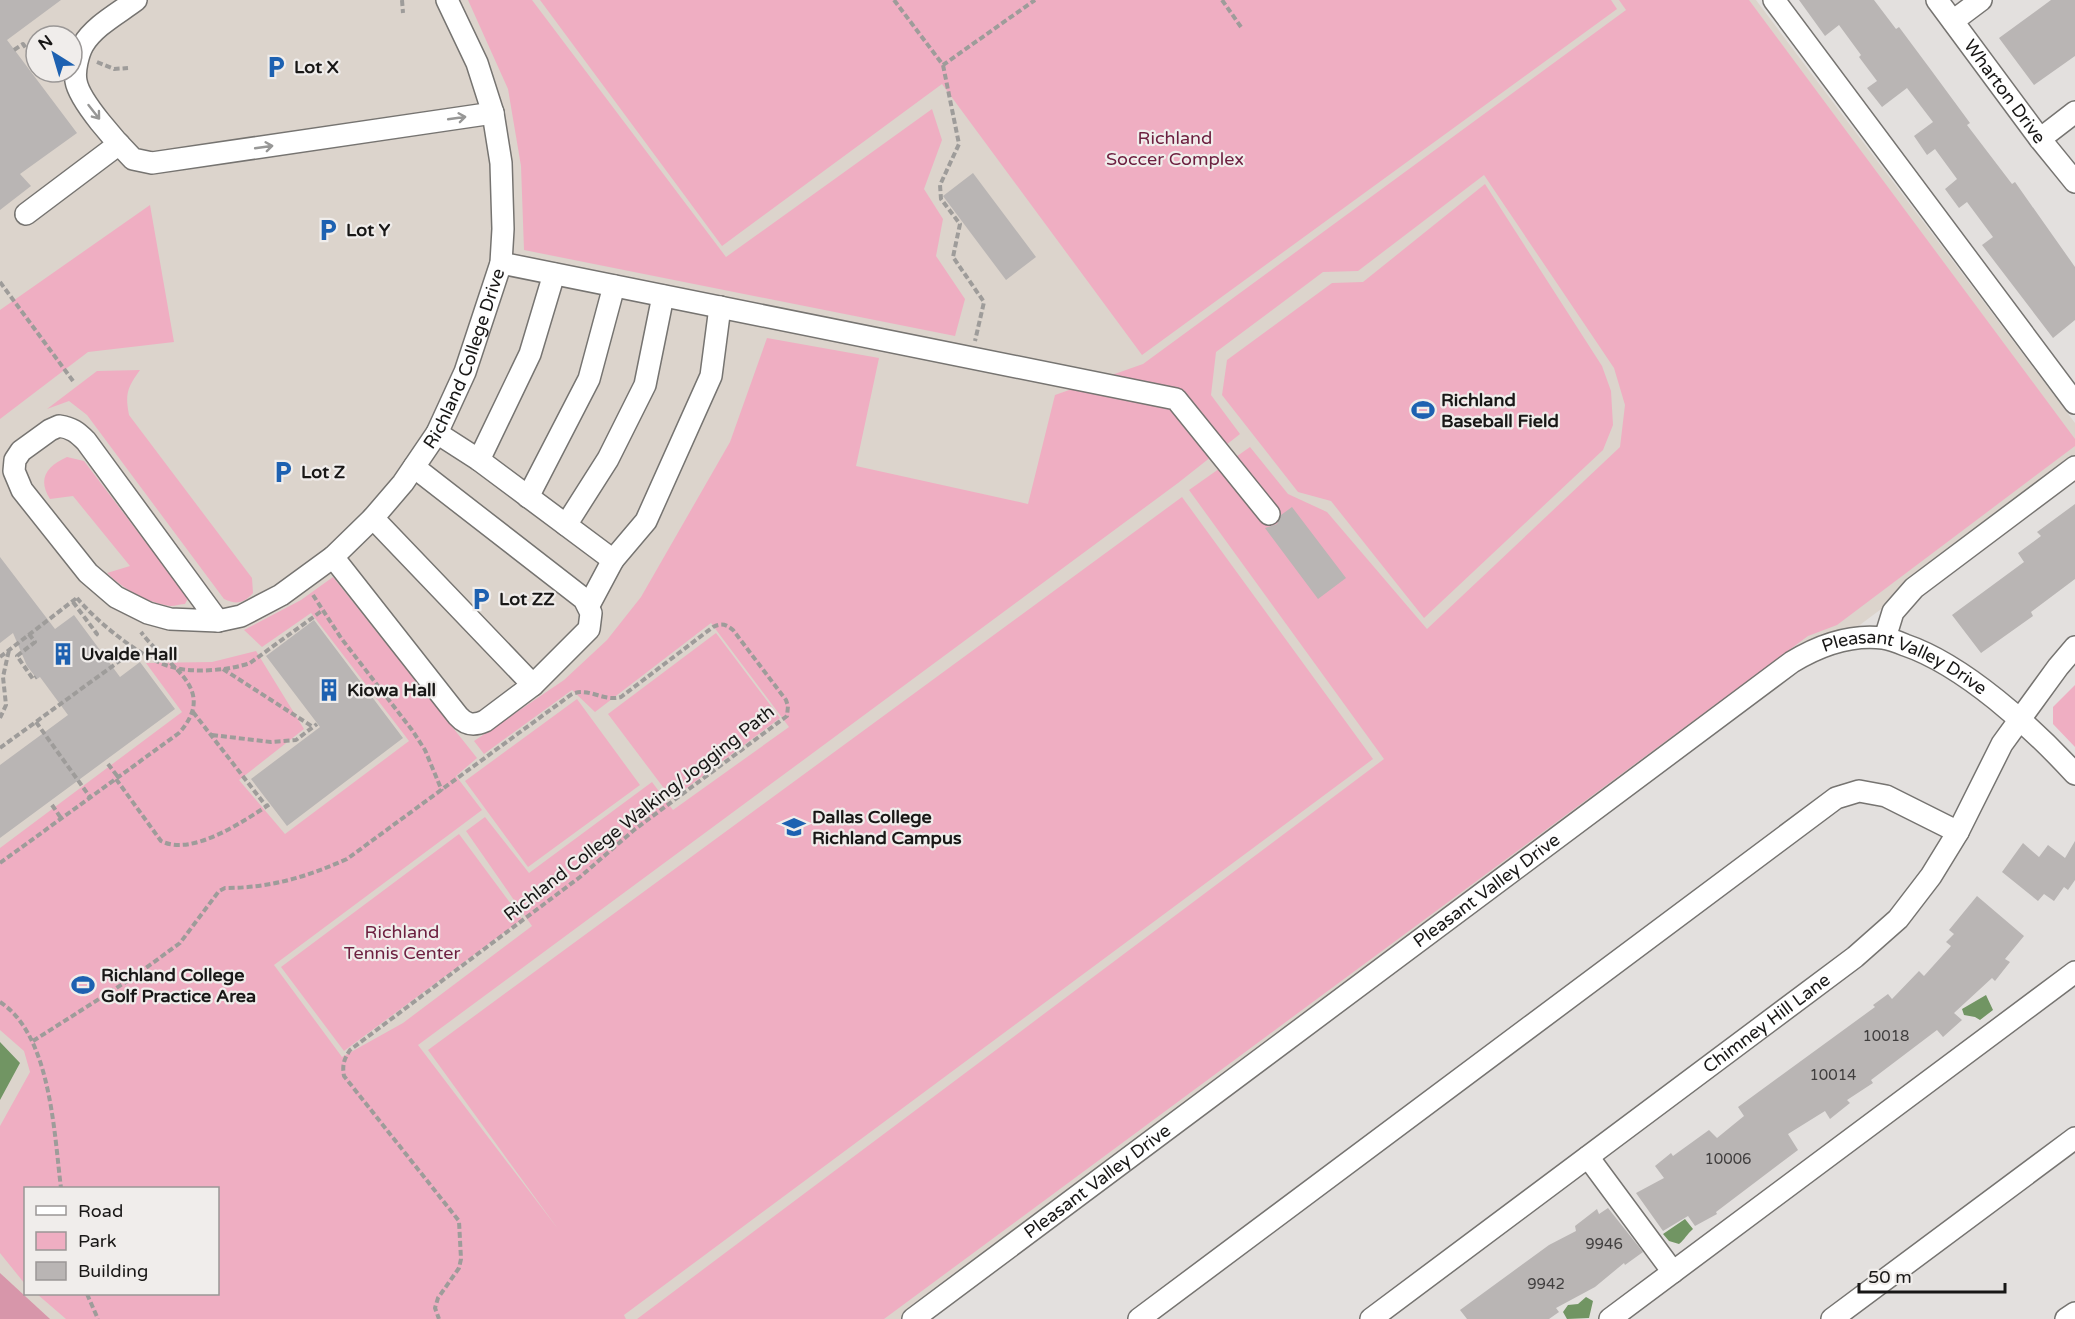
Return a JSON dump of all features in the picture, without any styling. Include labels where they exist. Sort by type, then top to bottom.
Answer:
[{"type":"street","points":[[136,0],[93,33],[83,45],[78,59],[76,81],[84,100],[133,159],[153,163],[493,113]]},
{"type":"street","name":"Richland College Drive","points":[[218,621],[77,431],[59,426],[50,430],[21,451],[15,460],[14,471],[17,481],[33,505],[88,573],[106,590],[128,603],[148,613],[170,618],[218,621],[241,616],[254,610],[281,595],[333,557],[373,518],[414,467],[437,433],[465,372],[501,263],[503,229],[501,163],[493,113],[477,63],[447,0]]},
{"type":"street","points":[[1774,0],[2075,404]]},
{"type":"street","name":"Wharton Drive","points":[[1938,0],[2040,139],[2075,182]]},
{"type":"street","points":[[1953,21],[1982,0]]},
{"type":"street","points":[[2040,139],[2075,112]]},
{"type":"street","points":[[26,214],[119,144]]},
{"type":"street","points":[[501,263],[1176,399],[1269,514]]},
{"type":"street","points":[[479,460],[530,354],[554,274]]},
{"type":"street","points":[[528,497],[590,379],[614,286]]},
{"type":"street","points":[[566,525],[609,459],[645,385],[663,296]]},
{"type":"street","points":[[588,606],[613,560],[646,521],[711,376],[720,307]]},
{"type":"street","points":[[437,433],[479,460],[613,560]]},
{"type":"street","points":[[333,557],[462,720],[474,724],[485,721],[533,685],[589,628],[591,613],[584,599],[414,467]]},
{"type":"street","points":[[1885,638],[1893,612],[1914,588],[2075,467]]},
{"type":"street","points":[[373,518],[533,685]]},
{"type":"street","name":"Pleasant Valley Drive","points":[[913,1319],[1792,662],[1811,651],[1834,642],[1860,638],[1885,638],[1925,652],[1956,669],[2019,720],[2075,774]]},
{"type":"street","name":"Chimney Hill Lane","points":[[1371,1319],[1855,957],[1898,919],[1931,876],[1958,832],[2002,744],[2075,647]]},
{"type":"street","points":[[1139,1319],[1836,798],[1859,791],[1887,796],[1958,832]]},
{"type":"street","points":[[1610,1319],[2075,972]]},
{"type":"street","points":[[1832,1319],[2075,1138]]},
{"type":"street","points":[[1588,1157],[1673,1272]]},
{"type":"street","points":[[2066,1319],[2075,1312]]},
{"type":"path","points":[[402,0],[403,13]]},
{"type":"path","points":[[894,0],[943,65],[959,144],[940,185],[941,199],[960,224],[953,257],[984,302],[972,358]]},
{"type":"path","points":[[943,65],[1035,0]]},
{"type":"path","points":[[1222,0],[1241,27]]},
{"type":"path","points":[[14,50],[24,45]]},
{"type":"path","points":[[90,60],[114,69],[128,68]]},
{"type":"path","points":[[0,282],[73,381]]},
{"type":"path","points":[[303,579],[341,638],[412,730],[425,750],[442,791]]},
{"type":"path","points":[[77,598],[102,625],[136,649],[177,669],[237,668],[250,663],[323,610]]},
{"type":"path","points":[[0,657],[77,598]]},
{"type":"path","points":[[77,598],[97,634],[94,636]]},
{"type":"path","points":[[0,863],[179,733],[188,723],[193,712],[194,698],[190,685],[145,638],[136,625],[128,603]]},
{"type":"path","name":"Richland College Walking/Jogging Path","points":[[33,1041],[132,978],[180,943],[219,891],[225,888],[273,885],[318,872],[347,859],[572,693],[587,692],[606,698],[621,696],[712,627],[719,624],[727,625],[789,706],[787,716],[634,830],[580,877],[350,1050],[344,1059],[342,1068],[344,1076],[459,1221],[461,1259],[459,1268],[438,1298],[435,1308],[439,1319]]},
{"type":"path","points":[[29,634],[35,642],[17,656],[33,679],[36,677]]},
{"type":"path","points":[[1,746],[136,649]]},
{"type":"path","points":[[0,718],[6,705],[3,677],[9,650]]},
{"type":"path","points":[[211,735],[271,742],[296,740],[315,726],[223,668]]},
{"type":"path","points":[[108,764],[161,842],[170,846],[216,836],[268,805],[193,712]]},
{"type":"path","points":[[36,722],[90,797]]},
{"type":"path","points":[[52,805],[61,819]]},
{"type":"path","points":[[0,1002],[17,1016],[33,1041],[39,1056],[50,1110],[61,1187]]},
{"type":"path","points":[[88,1295],[98,1319]]},
{"type":"shaded area","name":"Dallas College Richland Campus","points":[[0,0],[1756,0],[2075,423],[2075,465],[926,1319],[0,1319]]},
{"type":"shaded area","points":[[1986,995],[1993,1010],[1980,1020],[1964,1015],[1962,1009]]},
{"type":"shaded area","points":[[0,1042],[20,1063],[0,1100]]},
{"type":"shaded area","points":[[1685,1219],[1693,1229],[1679,1244],[1669,1241],[1663,1234]]},
{"type":"shaded area","points":[[0,1273],[50,1319],[0,1319]]},
{"type":"shaded area","points":[[1586,1297],[1593,1301],[1589,1318],[1567,1319],[1563,1312],[1568,1305],[1578,1304]]},
{"type":"green space","points":[[468,0],[532,0],[726,257],[932,109],[942,140],[924,189],[943,219],[936,256],[965,299],[955,336],[524,250],[521,166],[508,89]]},
{"type":"green space","name":"Richland Soccer Complex","points":[[540,0],[1611,0],[1617,9],[1142,355],[942,84],[722,246]]},
{"type":"green space","points":[[1619,0],[1749,0],[2075,439],[2075,446],[1837,625],[1808,636],[884,1319],[637,1319],[1384,759],[1189,490],[1250,447],[1288,494],[1327,512],[1427,629],[1620,447],[1625,405],[1614,368],[1484,175],[1358,271],[1323,272],[1216,352],[1211,395],[1240,434],[1178,483],[418,1045],[558,1229],[428,1050],[1182,497],[1373,759],[624,1315],[626,1319],[66,1319],[38,1295],[219,1295],[219,1187],[24,1187],[24,1283],[0,1253],[0,1126],[30,1072],[24,1051],[0,1030],[0,848],[182,712],[146,663],[212,662],[256,651],[304,729],[239,780],[285,834],[409,741],[311,613],[262,647],[244,630],[301,600],[333,577],[477,758],[456,776],[482,810],[274,965],[342,1057],[403,1023],[532,926],[466,831],[485,817],[529,873],[652,782],[673,810],[789,727],[711,623],[595,712],[572,690],[484,754],[474,741],[564,680],[607,640],[641,597],[730,442],[767,338],[879,358],[856,466],[1028,504],[1055,395],[1143,364],[1626,10]]},
{"type":"green space","name":"Richland Baseball Field","points":[[1485,184],[1602,366],[1611,391],[1613,425],[1603,450],[1424,618],[1331,501],[1298,492],[1222,395],[1227,360],[1332,283],[1363,282]]},
{"type":"green space","points":[[150,205],[174,342],[88,352],[0,419],[0,310]]},
{"type":"green space","points":[[140,370],[128,391],[129,415],[252,578],[253,593],[243,601],[233,602],[224,599],[87,415],[69,401],[47,409],[97,371]]},
{"type":"green space","points":[[67,457],[84,461],[188,598],[185,604],[163,605],[145,599],[128,590],[107,573],[130,566],[73,496],[50,499],[46,492],[44,479],[49,469]]},
{"type":"green space","points":[[716,633],[780,718],[672,799],[608,714]]},
{"type":"green space","points":[[2075,685],[2075,747],[2053,724],[2053,707]]},
{"type":"green space","points":[[577,699],[640,785],[528,867],[465,781]]},
{"type":"green space","name":"Richland Tennis Center","points":[[459,834],[522,919],[344,1051],[281,967]]},
{"type":"building","points":[[0,0],[61,0],[29,24],[24,24],[24,27],[7,40],[24,63],[24,84],[40,84],[77,133],[20,174],[31,186],[0,210]]},
{"type":"building","points":[[1799,0],[1874,0],[1896,29],[1899,27],[1970,123],[1967,125],[2012,184],[2015,182],[2075,267],[2075,320],[2053,338],[1982,245],[1993,237],[1967,202],[1959,208],[1945,189],[1957,179],[1935,149],[1927,155],[1914,136],[1933,122],[1907,88],[1882,107],[1867,88],[1877,81],[1839,25],[1825,36]]},
{"type":"building","points":[[2051,0],[2075,0],[2075,56],[2034,85],[1999,38]]},
{"type":"building","points":[[973,173],[1036,257],[1006,280],[943,196]]},
{"type":"building","points":[[2075,504],[2075,579],[2031,612],[2033,616],[1981,653],[1952,615],[2024,562],[2018,553],[2041,536],[2037,532]]},
{"type":"building","points":[[1292,507],[1346,578],[1318,599],[1265,528],[1277,524],[1281,515]]},
{"type":"building","points":[[0,557],[55,629],[74,615],[120,677],[140,662],[175,709],[0,838],[0,765],[68,715],[40,677],[37,679],[27,666],[13,633],[0,643]]},
{"type":"building","name":"Kiowa Hall","points":[[314,620],[403,738],[287,826],[251,779],[320,727],[266,656]]},
{"type":"building","points":[[2075,841],[2075,880],[2068,890],[2064,887],[2054,901],[2044,894],[2038,901],[2002,872],[2023,843],[2039,857],[2048,845],[2065,858]]},
{"type":"building","points":[[1977,896],[2024,936],[2005,959],[2010,962],[1995,981],[1992,978],[1954,1013],[1962,1020],[1943,1037],[1937,1030],[1871,1080],[1873,1083],[1847,1100],[1850,1103],[1830,1119],[1825,1111],[1788,1134],[1798,1150],[1716,1212],[1717,1214],[1695,1226],[1688,1216],[1663,1231],[1636,1193],[1664,1178],[1655,1166],[1671,1153],[1673,1156],[1709,1130],[1717,1138],[1744,1116],[1738,1107],[1875,1007],[1873,1005],[1888,994],[1892,999],[1919,971],[1924,976],[1951,946],[1946,942],[1954,934],[1949,930]]},
{"type":"building","points":[[1608,1208],[1643,1252],[1625,1265],[1624,1263],[1595,1287],[1556,1308],[1559,1312],[1549,1319],[1467,1319],[1460,1310],[1549,1245],[1576,1231],[1575,1226],[1597,1209],[1599,1214]]},
{"type":"place","name":"Lot X","points":[[276,67]]},
{"type":"place","name":"Lot Y","points":[[328,230]]},
{"type":"place","name":"Richland Baseball Field","points":[[1423,410]]},
{"type":"place","name":"Lot Z","points":[[283,472]]},
{"type":"place","name":"Lot ZZ","points":[[481,599]]},
{"type":"place","name":"Uvalde Hall","points":[[63,654]]},
{"type":"place","name":"Kiowa Hall","points":[[329,690]]},
{"type":"place","name":"Dallas College Richland Campus","points":[[794,827]]},
{"type":"place","name":"Richland College Golf Practice Area","points":[[83,985]]}]
